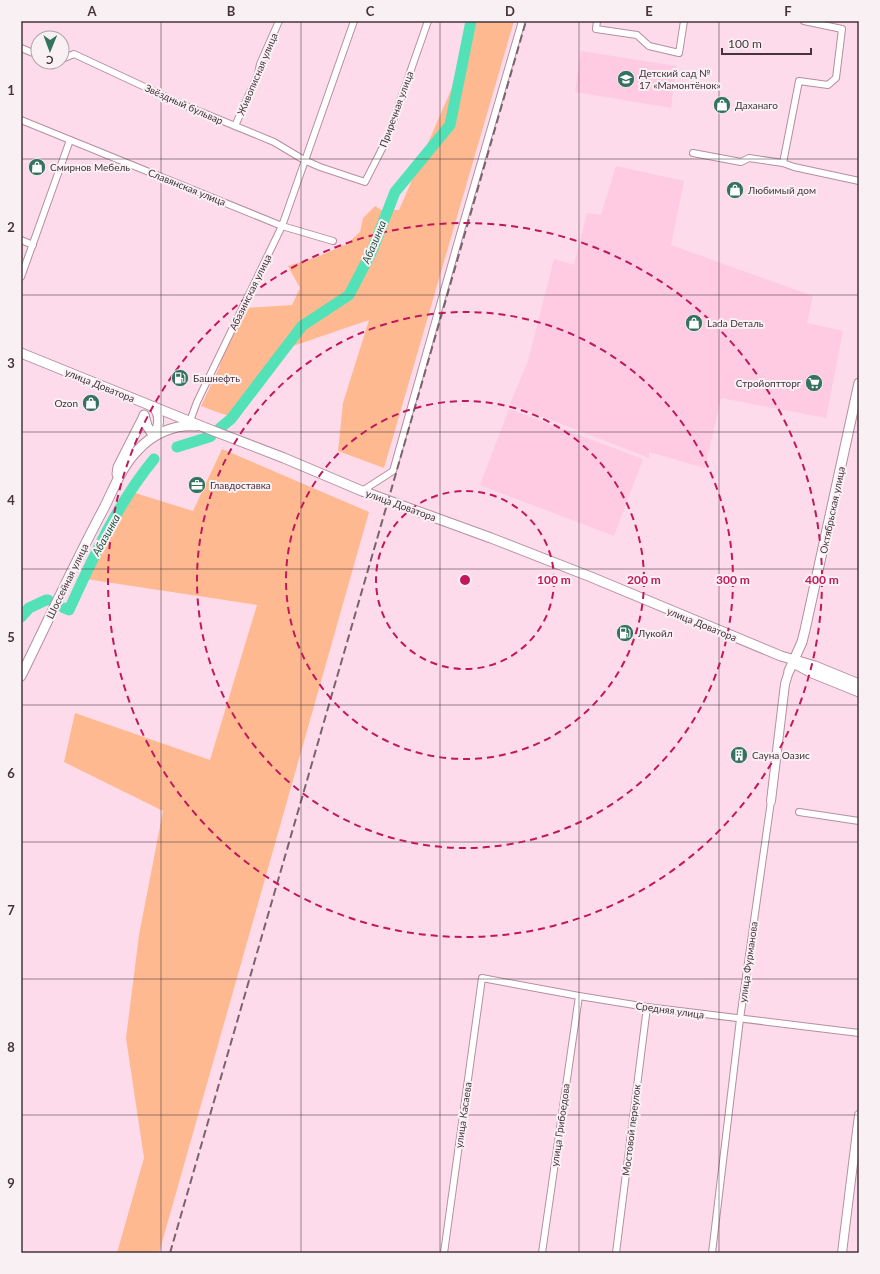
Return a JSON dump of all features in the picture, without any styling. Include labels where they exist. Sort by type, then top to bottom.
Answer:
[{"type":"main road","name":"улица Доватора","points":[[21,353],[284,458],[362,491],[555,563],[781,656],[812,673],[859,692]]},
{"type":"main road","name":"Октябрьская улица","points":[[794,664],[805,630],[857,407],[859,383]]},
{"type":"main road","points":[[135,399],[142,408],[147,426],[154,436]]},
{"type":"main road","points":[[154,407],[158,415],[158,420],[157,430],[154,436]]},
{"type":"main road","name":"Шоссейная улица","points":[[21,676],[114,486],[118,467],[144,416]]},
{"type":"main road","points":[[154,436],[182,430],[206,428]]},
{"type":"main road","name":"Шоссейная улица","points":[[21,670],[84,540],[111,491],[135,453],[154,436]]},
{"type":"main road","name":"улица Доватора","points":[[794,664],[815,666],[859,684]]},
{"type":"street","name":"Живописная улица","points":[[234,126],[258,74],[260,64],[279,21]]},
{"type":"street","name":"Абазинская улица","points":[[190,421],[197,402],[282,226],[354,21]]},
{"type":"street","name":"Приречная улица","points":[[304,160],[328,170],[365,182],[386,141],[428,21]]},
{"type":"street","points":[[362,491],[393,471],[522,21]]},
{"type":"street","points":[[597,21],[596,29],[637,35],[649,46],[679,53],[684,21]]},
{"type":"street","points":[[783,163],[799,81],[828,85],[836,78],[842,29],[804,21]]},
{"type":"street","name":"Звёздный бульвар","points":[[70,56],[74,54],[179,103],[274,142],[304,160]]},
{"type":"street","name":"Славянская улица","points":[[21,120],[282,226],[333,241]]},
{"type":"street","points":[[21,277],[70,140]]},
{"type":"street","points":[[693,153],[741,162],[749,158],[783,163],[794,167],[859,181]]},
{"type":"street","points":[[21,240],[33,245]]},
{"type":"street","name":"улица Фурманова","points":[[712,1253],[740,1019],[771,801],[785,684],[794,664]]},
{"type":"street","points":[[799,812],[859,821]]},
{"type":"street","name":"Средняя улица","points":[[482,978],[647,1007],[859,1033]]},
{"type":"street","name":"улица Касаева","points":[[444,1253],[482,978]]},
{"type":"street","name":"улица Грибоедова","points":[[542,1253],[579,996]]},
{"type":"street","name":"Мостовой переулок","points":[[616,1253],[647,1007]]},
{"type":"street","points":[[842,1253],[859,1115]]},
{"type":"shaded area","points":[[470,21],[514,21],[384,468],[338,451],[343,403],[369,320],[293,346],[257,388],[238,419],[201,406],[219,368],[229,334],[245,308],[292,305],[300,288],[288,266],[317,257],[347,244],[360,232],[363,218],[375,206],[381,210],[399,210],[451,90]]},
{"type":"shaded area","name":"Детский сад № 17 «Мамонтёнок»","points":[[581,51],[676,66],[671,108],[575,92]]},
{"type":"shaded area","name":"Стройоптторг","points":[[616,166],[684,181],[671,245],[813,296],[807,323],[843,331],[826,418],[721,398],[705,468],[649,452],[649,458],[510,404],[528,361],[554,259],[574,265],[587,213],[601,215]]},
{"type":"shaded area","points":[[509,409],[643,459],[614,536],[480,485]]},
{"type":"shaded area","points":[[222,449],[369,512],[159,1253],[117,1253],[144,1158],[126,1038],[139,935],[163,811],[64,762],[75,713],[210,760],[257,605],[86,579],[132,492],[193,511]]},
{"type":"waterway","name":"Абазинка","points":[[220,428],[231,419],[302,326],[349,295],[372,251],[395,192],[450,125],[471,21]]},
{"type":"waterway","name":"Абазинка","points":[[177,447],[211,436]]},
{"type":"waterway","name":"Абазинка","points":[[64,608],[69,610],[117,513],[128,494],[154,459]]},
{"type":"waterway","name":"Абазинка","points":[[21,617],[29,608],[48,600]]},
{"type":"railway","points":[[170,1253],[526,21]]},
{"type":"place","name":"Детский сад № 17 «Мамонтёнок»","points":[[626,79]]},
{"type":"place","name":"Даханаго","points":[[722,105]]},
{"type":"place","name":"Смирнов Мебель","points":[[37,167]]},
{"type":"place","name":"Любимый дом","points":[[735,190]]},
{"type":"place","name":"Lada Dеталь","points":[[694,323]]},
{"type":"place","name":"Башнефть","points":[[180,378]]},
{"type":"place","name":"Стройоптторг","points":[[814,383]]},
{"type":"place","name":"Ozon","points":[[91,403]]},
{"type":"place","name":"Главдоставка","points":[[197,485]]},
{"type":"place","name":"Лукойл","points":[[625,633]]},
{"type":"place","name":"Сауна Оазис","points":[[739,755]]}]
